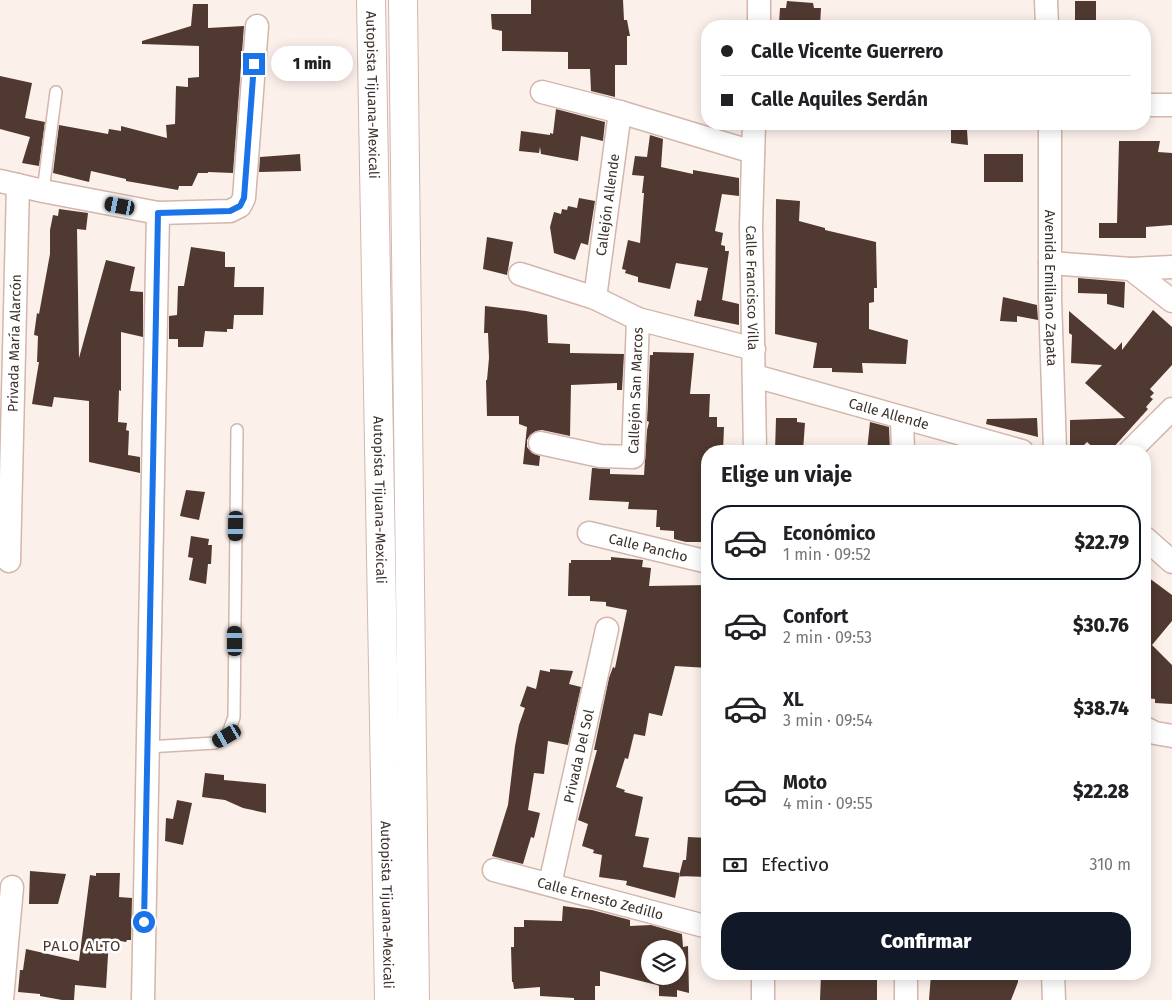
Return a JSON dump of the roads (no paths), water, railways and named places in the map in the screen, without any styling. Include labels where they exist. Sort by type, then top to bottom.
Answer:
[{"type":"highway","name":"Autopista Tijuana-Mexicali","points":[[371,0],[390,1000]]},
{"type":"highway","name":"Autopista Tijuana-Mexicali","points":[[403,0],[415,1000]]},
{"type":"street","points":[[759,0],[759,20]]},
{"type":"street","points":[[1046,0],[1047,20]]},
{"type":"street","points":[[9,183],[158,213],[230,211],[240,206],[244,198],[257,26]]},
{"type":"street","points":[[542,92],[620,112],[753,152]]},
{"type":"street","points":[[1151,105],[1172,105]]},
{"type":"street","name":"Callejón Allende","points":[[595,298],[620,112]]},
{"type":"street","name":"Calle Francisco Villa","points":[[754,130],[751,226],[755,445]]},
{"type":"street","name":"Avenida Emiliano Zapata","points":[[1050,130],[1050,263],[1055,445]]},
{"type":"street","name":"Privada María Alarcón","points":[[9,183],[9,561]]},
{"type":"street","points":[[143,1000],[158,213]]},
{"type":"street","points":[[1050,263],[1131,269],[1172,268]]},
{"type":"street","points":[[1131,269],[1172,301]]},
{"type":"street","points":[[520,274],[595,298],[638,319],[754,349]]},
{"type":"street","name":"Callejón San Marcos","points":[[540,443],[600,456],[633,457],[638,319]]},
{"type":"street","name":"Calle Allende","points":[[755,376],[1000,445]]},
{"type":"street","points":[[1136,445],[1172,409]]},
{"type":"street","points":[[902,418],[903,445]]},
{"type":"street","name":"Calle Pancho","points":[[589,533],[701,560]]},
{"type":"street","points":[[1151,543],[1172,562]]},
{"type":"street","name":"Privada Del Sol","points":[[550,884],[607,629]]},
{"type":"street","points":[[1151,731],[1172,736]]},
{"type":"street","name":"Calle Ernesto Zedillo","points":[[494,870],[701,925]]},
{"type":"street","points":[[2,1000],[12,886]]},
{"type":"street","points":[[763,980],[763,1000]]},
{"type":"street","points":[[906,980],[906,1000]]},
{"type":"street","points":[[1054,980],[1054,1000]]},
{"type":"lane","points":[[43,191],[56,92]]},
{"type":"lane","points":[[148,747],[215,742],[227,736],[234,717],[237,430]]},
{"type":"district","name":"PALO ALTO","points":[[82,946]]}]
